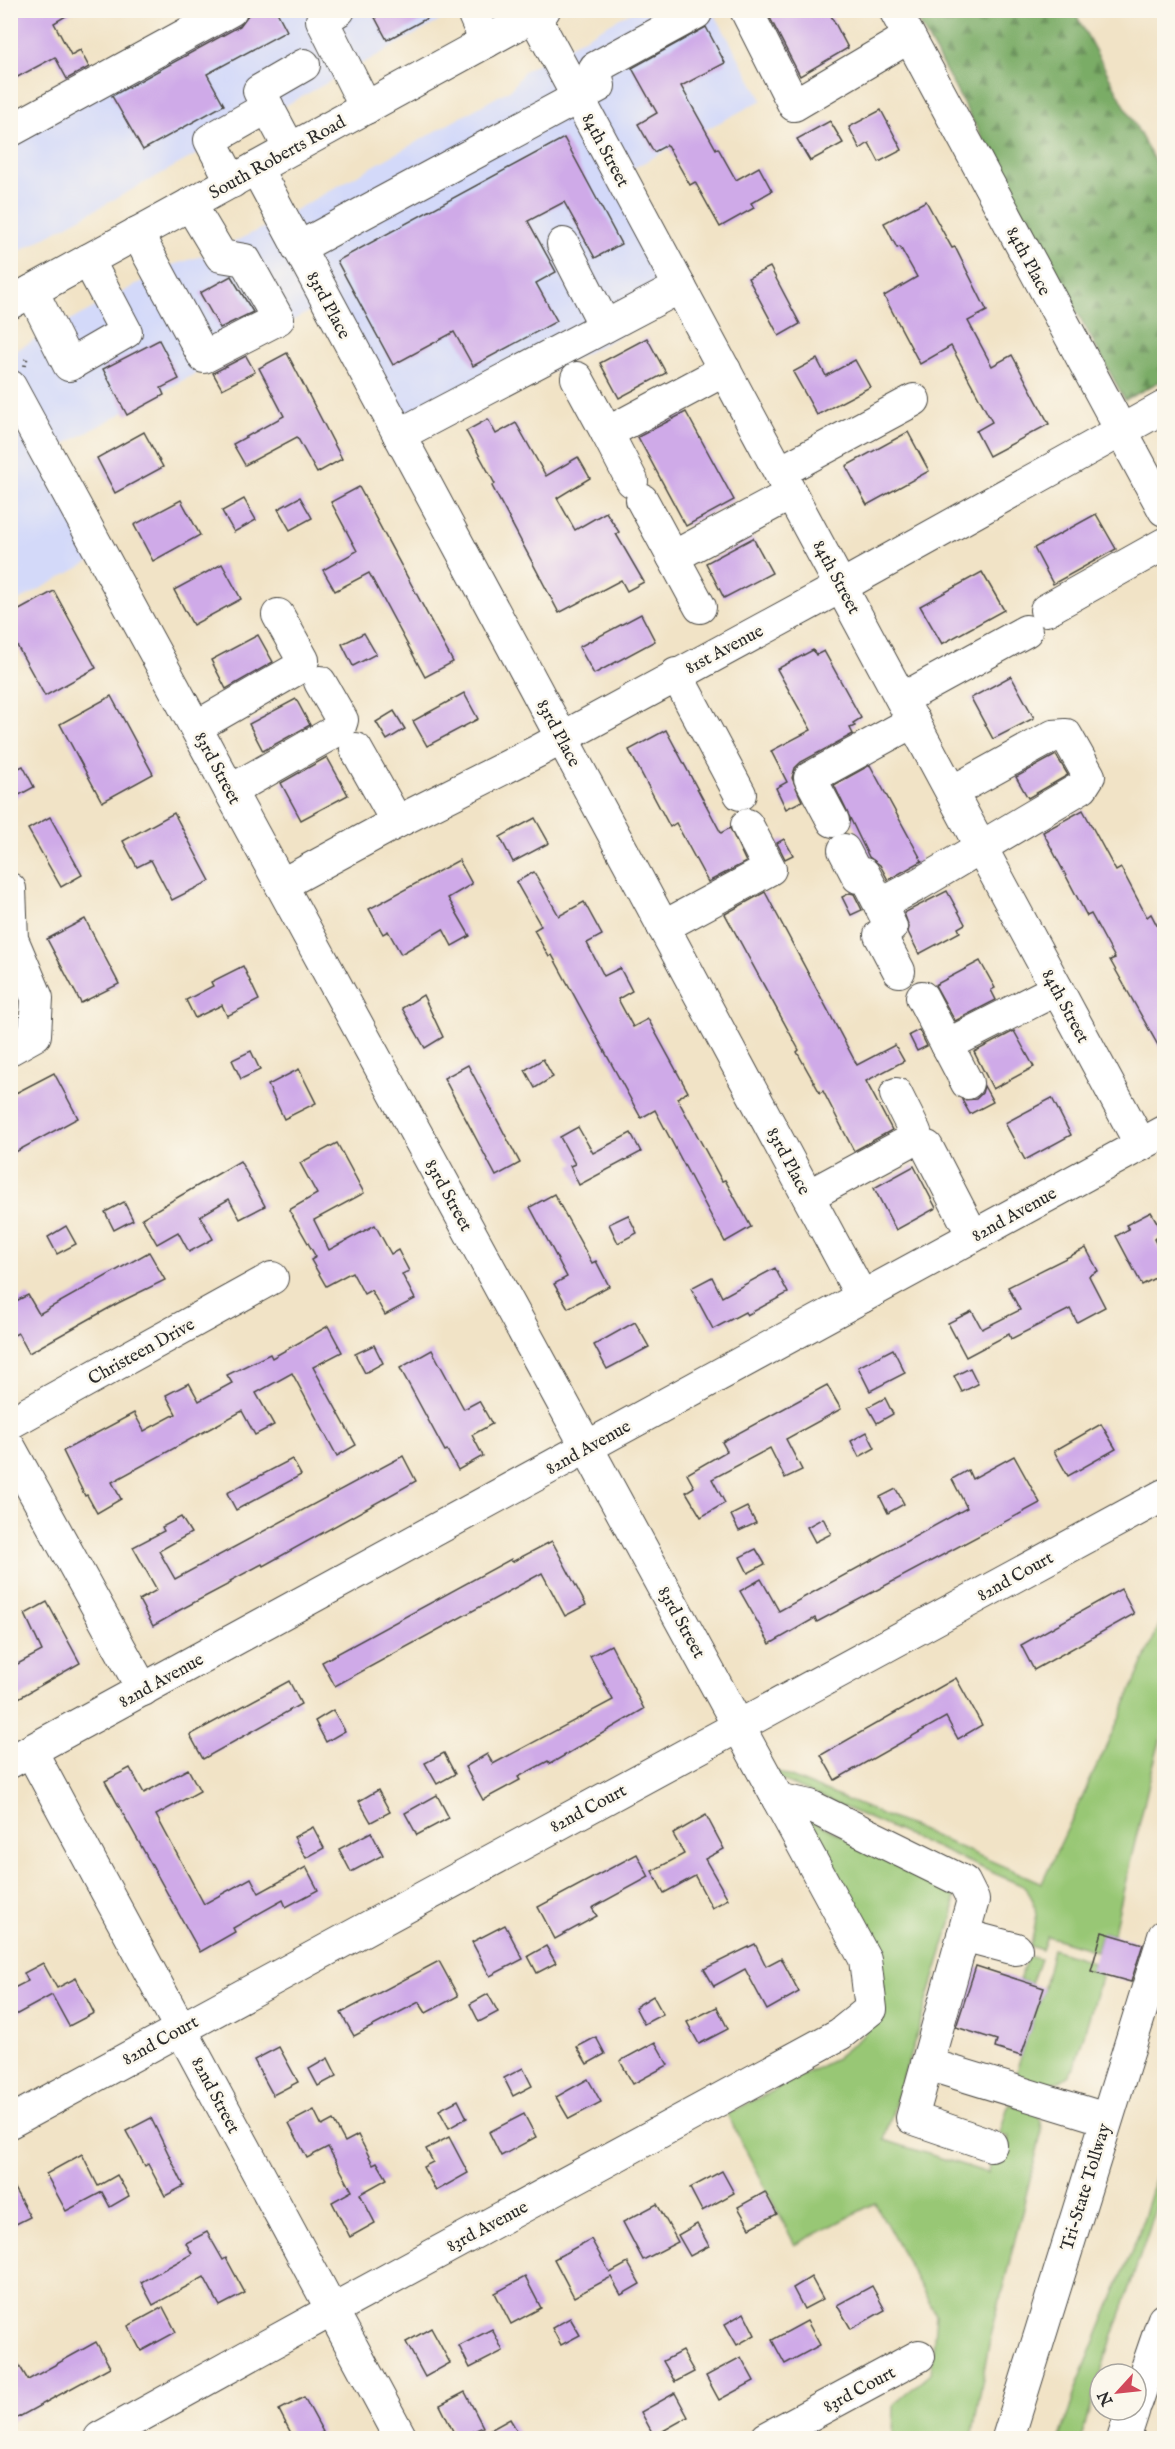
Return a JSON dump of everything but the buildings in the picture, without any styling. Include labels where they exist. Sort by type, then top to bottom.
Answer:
[{"type":"highway","points":[[1148,2367],[1164,2320]]},
{"type":"highway","points":[[1124,2439],[1129,2422]]},
{"type":"street","points":[[10,131],[231,10]]},
{"type":"street","points":[[339,10],[322,20],[366,108]]},
{"type":"street","points":[[472,10],[486,42]]},
{"type":"street","points":[[298,248],[599,86],[595,68],[696,13],[695,10]]},
{"type":"street","points":[[746,10],[794,105],[902,24]]},
{"type":"street","name":"South Roberts Road","points":[[21,297],[486,42],[536,12]]},
{"type":"street","name":"84th Street","points":[[536,12],[578,98],[1057,989],[1153,1138]]},
{"type":"street","name":"84th Place","points":[[902,24],[1164,510]]},
{"type":"street","points":[[290,149],[259,90],[304,65]]},
{"type":"street","name":"83rd Place","points":[[268,107],[210,140],[244,175],[298,248],[862,1297]]},
{"type":"street","points":[[190,204],[221,256],[245,260],[279,319]]},
{"type":"street","points":[[137,233],[204,357],[323,294]]},
{"type":"street","points":[[563,244],[605,326]]},
{"type":"street","points":[[21,297],[69,365],[126,332],[88,260]]},
{"type":"street","points":[[399,435],[680,287]]},
{"type":"street","points":[[607,433],[725,370]]},
{"type":"street","points":[[577,378],[699,607]]},
{"type":"street","name":"83rd Street","points":[[10,386],[865,1959],[871,2009]]},
{"type":"street","points":[[673,557],[914,400]]},
{"type":"street","name":"81st Avenue","points":[[281,885],[842,586],[1164,407]]},
{"type":"street","points":[[833,821],[810,778],[1036,621],[1164,544]]},
{"type":"street","points":[[196,727],[300,667],[303,660],[278,615]]},
{"type":"street","points":[[676,674],[740,794]]},
{"type":"street","points":[[230,790],[339,729],[342,720],[320,682]]},
{"type":"street","points":[[880,905],[1082,787],[1089,776],[1066,735],[1053,736],[952,792]]},
{"type":"street","points":[[356,749],[397,822]]},
{"type":"street","points":[[663,927],[770,869],[747,825]]},
{"type":"street","points":[[844,850],[858,878],[864,874],[891,927],[879,935],[899,971]]},
{"type":"street","points":[[10,889],[12,939],[37,998],[35,1035],[10,1049]]},
{"type":"street","points":[[947,1045],[1057,989]]},
{"type":"street","points":[[922,997],[967,1083]]},
{"type":"street","points":[[808,1196],[910,1141],[915,1132],[896,1094]]},
{"type":"street","name":"82nd Avenue","points":[[21,1757],[1153,1138]]},
{"type":"street","points":[[927,1147],[973,1236]]},
{"type":"street","name":"Christeen Drive","points":[[10,1423],[272,1278]]},
{"type":"street","points":[[10,1448],[143,1690]]},
{"type":"street","name":"82nd Court","points":[[10,2122],[1164,1495]]},
{"type":"street","name":"82nd Street","points":[[21,1757],[180,2029],[401,2439]]},
{"type":"street","points":[[778,1799],[810,1806],[964,1882],[973,1900],[912,2118],[991,2145]]},
{"type":"street","points":[[963,1935],[1016,1949]]},
{"type":"street","name":"Tri-State Tollway","points":[[1008,2439],[1164,1936]]},
{"type":"street","name":"83rd Avenue","points":[[100,2439],[840,2034],[871,2009]]},
{"type":"street","points":[[927,2064],[1106,2119]]},
{"type":"street","name":"83rd Court","points":[[767,2439],[919,2356]]},
{"type":"shaded area","points":[[231,11],[458,11],[11,256],[11,131]]},
{"type":"shaded area","points":[[633,11],[713,11],[762,100],[620,175],[687,301],[406,447],[327,302],[47,454],[102,555],[11,605],[11,353],[172,265],[208,254],[263,228],[511,89],[524,71]]},
{"type":"green space","points":[[913,11],[1074,11],[1164,179],[1164,379],[1125,400]]},
{"type":"green space","points":[[1164,1614],[1164,1727],[1113,1935],[1102,1932],[1096,1951],[1047,1936],[1042,1950],[1030,1946],[1036,1914],[1033,1900],[1023,1886],[777,1778],[774,1770],[1042,1883],[1119,1719]]},
{"type":"green space","points":[[810,1819],[954,1895],[954,1913],[884,2140],[988,2173],[992,2161],[996,2158],[1001,2159],[1009,2137],[1000,2133],[1010,2104],[1037,2113],[1041,2122],[1042,2131],[989,2344],[972,2438],[893,2438],[894,2404],[931,2373],[936,2315],[875,2203],[795,2245],[727,2114],[833,2060],[865,2034],[876,2014],[806,1833]]},
{"type":"green space","points":[[1053,1949],[1093,1962],[1091,1970],[1102,1974],[1074,2068],[1060,2081],[1046,2084],[1016,2076],[1016,2071],[1044,1987]]},
{"type":"green space","points":[[1027,1956],[1040,1959],[1031,1984],[1020,1980]]},
{"type":"green space","points":[[1164,2150],[1164,2186],[1104,2362],[1088,2362],[1088,2414],[1081,2438],[1060,2438],[1078,2383],[1141,2228]]}]
